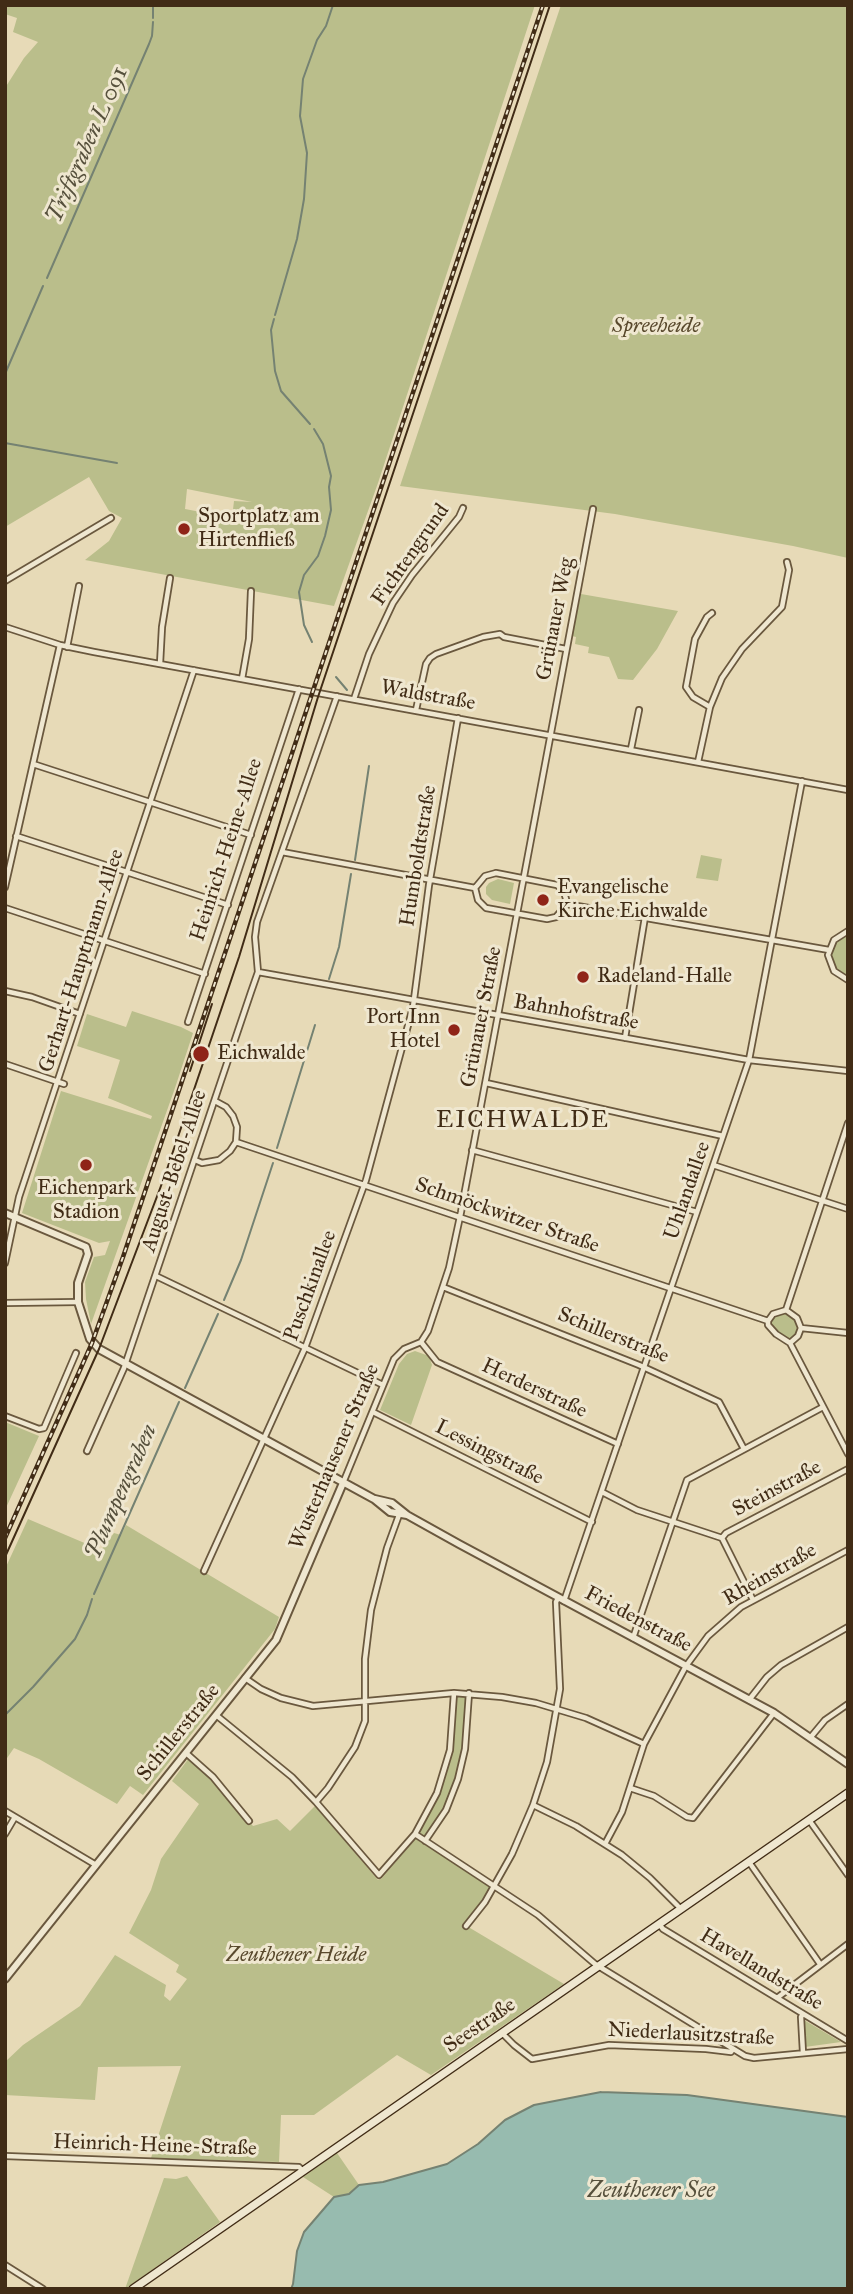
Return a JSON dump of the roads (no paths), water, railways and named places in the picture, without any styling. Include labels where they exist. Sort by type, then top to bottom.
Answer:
[{"type":"main road","name":"Seestraße","points":[[133,2289],[848,1793]]},
{"type":"street","name":"Fichtengrund","points":[[354,699],[369,654],[393,603],[459,517],[463,508]]},
{"type":"street","name":"Grünauer Weg","points":[[551,735],[593,509]]},
{"type":"street","points":[[5,580],[111,518]]},
{"type":"street","points":[[698,762],[710,707],[731,663],[782,607],[789,570],[787,562]]},
{"type":"street","points":[[160,664],[163,619],[170,578]]},
{"type":"street","points":[[67,647],[79,586]]},
{"type":"street","points":[[242,679],[249,639],[251,591]]},
{"type":"street","points":[[710,707],[693,697],[686,687],[695,639],[712,613]]},
{"type":"street","name":"Waldstraße","points":[[5,627],[67,647],[848,790]]},
{"type":"street","points":[[416,710],[426,664],[436,654],[483,637],[500,634],[566,649]]},
{"type":"street","points":[[5,887],[60,645]]},
{"type":"street","name":"Gerhart-Hauptmann-Allee","points":[[5,1262],[19,1197],[194,670]]},
{"type":"street","name":"Heinrich-Heine-Allee","points":[[188,1022],[299,689]]},
{"type":"street","name":"August-Bebel-Allee","points":[[87,1451],[125,1364],[258,972],[256,929],[337,696]]},
{"type":"street","points":[[631,749],[639,710]]},
{"type":"street","name":"Humboldtstraße","points":[[414,1000],[429,879],[458,718]]},
{"type":"street","name":"Grünauer Straße","points":[[421,1342],[428,1331],[443,1287],[460,1217],[551,735]]},
{"type":"street","points":[[33,764],[251,835]]},
{"type":"street","name":"Uhlandallee","points":[[564,1601],[749,1060],[802,781]]},
{"type":"street","points":[[16,836],[228,905]]},
{"type":"street","points":[[282,852],[475,888]]},
{"type":"street","points":[[489,874],[524,878],[557,885],[564,892],[566,904],[561,913],[553,919],[518,914],[486,908],[478,900],[475,888],[481,879],[489,874]]},
{"type":"street","points":[[566,904],[829,950]]},
{"type":"street","points":[[5,908],[205,974]]},
{"type":"street","points":[[625,1038],[645,917]]},
{"type":"street","points":[[848,931],[838,936],[829,950],[831,968],[839,977],[848,980]]},
{"type":"street","name":"Bahnhofstraße","points":[[258,972],[749,1060],[848,1071]]},
{"type":"street","points":[[5,991],[32,997],[80,1014]]},
{"type":"street","name":"Puschkinallee","points":[[204,1571],[305,1348],[364,1185],[414,1000]]},
{"type":"street","points":[[5,1065],[64,1084]]},
{"type":"street","points":[[486,1083],[723,1136]]},
{"type":"street","points":[[195,1160],[202,1163],[219,1160],[236,1142],[234,1118],[226,1107],[215,1101]]},
{"type":"street","points":[[786,1310],[848,1123]]},
{"type":"street","name":"Schmöckwitzer Straße","points":[[236,1142],[768,1321]]},
{"type":"street","points":[[472,1150],[697,1212]]},
{"type":"street","points":[[713,1164],[848,1209]]},
{"type":"street","points":[[5,1213],[79,1243],[86,1247],[88,1254],[78,1283],[78,1302],[5,1303]]},
{"type":"street","points":[[156,1276],[383,1385]]},
{"type":"street","name":"Schillerstraße","points":[[443,1287],[644,1367],[719,1402],[744,1449]]},
{"type":"street","name":"Friedenstraße","points":[[78,1302],[85,1326],[96,1347],[374,1499],[386,1510],[407,1515]]},
{"type":"street","points":[[802,1328],[797,1318],[786,1310],[775,1312],[768,1321],[770,1329],[790,1343],[848,1454]]},
{"type":"street","points":[[802,1328],[848,1333]]},
{"type":"street","points":[[790,1343],[802,1328]]},
{"type":"street","name":"Herderstraße","points":[[421,1342],[437,1362],[618,1444]]},
{"type":"street","name":"Wusterhausener Straße","points":[[285,1621],[383,1385],[400,1351],[421,1342]]},
{"type":"street","points":[[5,1416],[42,1429],[76,1353]]},
{"type":"street","points":[[633,1638],[689,1478],[823,1407]]},
{"type":"street","name":"Lessingstraße","points":[[373,1412],[592,1522]]},
{"type":"street","name":"Steinstraße","points":[[722,1538],[848,1469]]},
{"type":"street","points":[[602,1492],[637,1509],[722,1538],[753,1600]]},
{"type":"street","name":"Friedenstraße","points":[[374,1499],[392,1503],[407,1515],[774,1713],[848,1764]]},
{"type":"street","points":[[316,1802],[355,1747],[365,1721],[365,1659],[371,1611],[387,1548],[399,1515]]},
{"type":"street","name":"Rheinstraße","points":[[605,1844],[622,1812],[644,1744],[686,1666],[715,1628],[753,1600],[848,1550]]},
{"type":"street","points":[[557,1614],[564,1601]]},
{"type":"street","points":[[467,1926],[512,1854],[533,1805],[547,1762],[560,1689],[556,1602],[564,1601]]},
{"type":"street","name":"Schillerstraße","points":[[5,1979],[276,1640],[285,1621]]},
{"type":"street","points":[[750,1700],[767,1677],[781,1665],[848,1628]]},
{"type":"street","points":[[245,1678],[281,1698],[306,1705],[323,1706],[454,1693],[523,1700],[611,1728],[644,1744]]},
{"type":"street","points":[[215,1715],[272,1760],[316,1802],[379,1875],[415,1834],[437,1793],[444,1774],[452,1734],[454,1693]]},
{"type":"street","points":[[425,1841],[446,1810],[458,1779],[465,1749],[469,1693]]},
{"type":"street","points":[[810,1738],[829,1716],[848,1704]]},
{"type":"street","points":[[630,1788],[654,1796],[687,1817],[695,1817],[774,1713]]},
{"type":"street","points":[[186,1752],[220,1785],[249,1821]]},
{"type":"street","points":[[533,1805],[605,1844],[641,1870],[681,1909]]},
{"type":"street","points":[[5,1811],[96,1865]]},
{"type":"street","points":[[5,1834],[15,1817]]},
{"type":"street","points":[[809,1820],[848,1875]]},
{"type":"street","points":[[415,1834],[538,1915],[598,1966],[733,2049]]},
{"type":"street","points":[[749,1861],[820,1964]]},
{"type":"street","name":"Havellandstraße","points":[[659,1924],[848,2041]]},
{"type":"street","points":[[777,1998],[848,1944]]},
{"type":"street","points":[[803,2014],[803,2053]]},
{"type":"street","name":"Niederlausitzstraße","points":[[502,2033],[533,2059],[607,2045],[731,2052],[733,2049],[754,2058],[848,2049]]},
{"type":"street","name":"Heinrich-Heine-Straße","points":[[5,2156],[299,2167],[302,2170]]},
{"type":"street","points":[[5,2265],[43,2289]]},
{"type":"water","name":"Zeuthener See","points":[[601,2092],[687,2095],[848,2117],[848,2289],[291,2289],[297,2251],[304,2232],[334,2197],[349,2194],[359,2185],[383,2182],[447,2164],[478,2144],[505,2120],[534,2105]]},
{"type":"waterway","name":"Triftgraben L 091","points":[[153,5],[153,18]]},
{"type":"waterway","name":"Plumpengraben","points":[[275,315],[297,239],[304,199],[307,153],[300,116],[303,79],[333,5]]},
{"type":"waterway","name":"Triftgraben L 091","points":[[47,278],[149,44],[153,22]]},
{"type":"waterway","name":"Triftgraben L 091","points":[[5,374],[43,286]]},
{"type":"waterway","name":"Plumpengraben","points":[[274,319],[271,330],[275,371],[281,391],[310,424]]},
{"type":"waterway","name":"Plumpengraben","points":[[312,642],[304,625],[299,592],[304,575],[318,556],[331,510],[331,476],[323,444],[314,429]]},
{"type":"waterway","points":[[5,443],[117,463]]},
{"type":"waterway","name":"Plumpengraben","points":[[336,677],[347,690]]},
{"type":"waterway","name":"Plumpengraben","points":[[355,860],[369,766]]},
{"type":"waterway","name":"Plumpengraben","points":[[329,979],[339,947],[351,874]]},
{"type":"waterway","name":"Plumpengraben","points":[[277,1148],[315,1025]]},
{"type":"waterway","name":"Plumpengraben","points":[[224,1300],[241,1260],[273,1163]]},
{"type":"waterway","name":"Plumpengraben","points":[[185,1388],[218,1314]]},
{"type":"waterway","name":"Plumpengraben","points":[[94,1594],[179,1402]]},
{"type":"waterway","name":"Plumpengraben","points":[[5,1715],[75,1639],[92,1599]]},
{"type":"tram line","points":[[5,1557],[99,1349],[164,1178],[239,957],[318,697],[550,5]]},
{"type":"tram line","points":[[190,1071],[212,1004]]},
{"type":"railway","points":[[5,1538],[92,1343],[123,1257],[543,5]]},
{"type":"place","name":"Sportplatz am Hirtenfließ","points":[[184,529]]},
{"type":"place","name":"Evangelische Kirche Eichwalde","points":[[543,900]]},
{"type":"place","name":"Radeland-Halle","points":[[583,977]]},
{"type":"place","name":"Port Inn Hotel","points":[[454,1030]]},
{"type":"place","name":"Eichwalde","points":[[201,1054]]},
{"type":"place","name":"Eichenpark Stadion","points":[[86,1165]]},
{"type":"district","name":"EICHWALDE","points":[[523,1121]]},
{"type":"park label","name":"Spreeheide","points":[[656,327]]},
{"type":"park label","name":"Zeuthener Heide","points":[[296,1956]]}]
